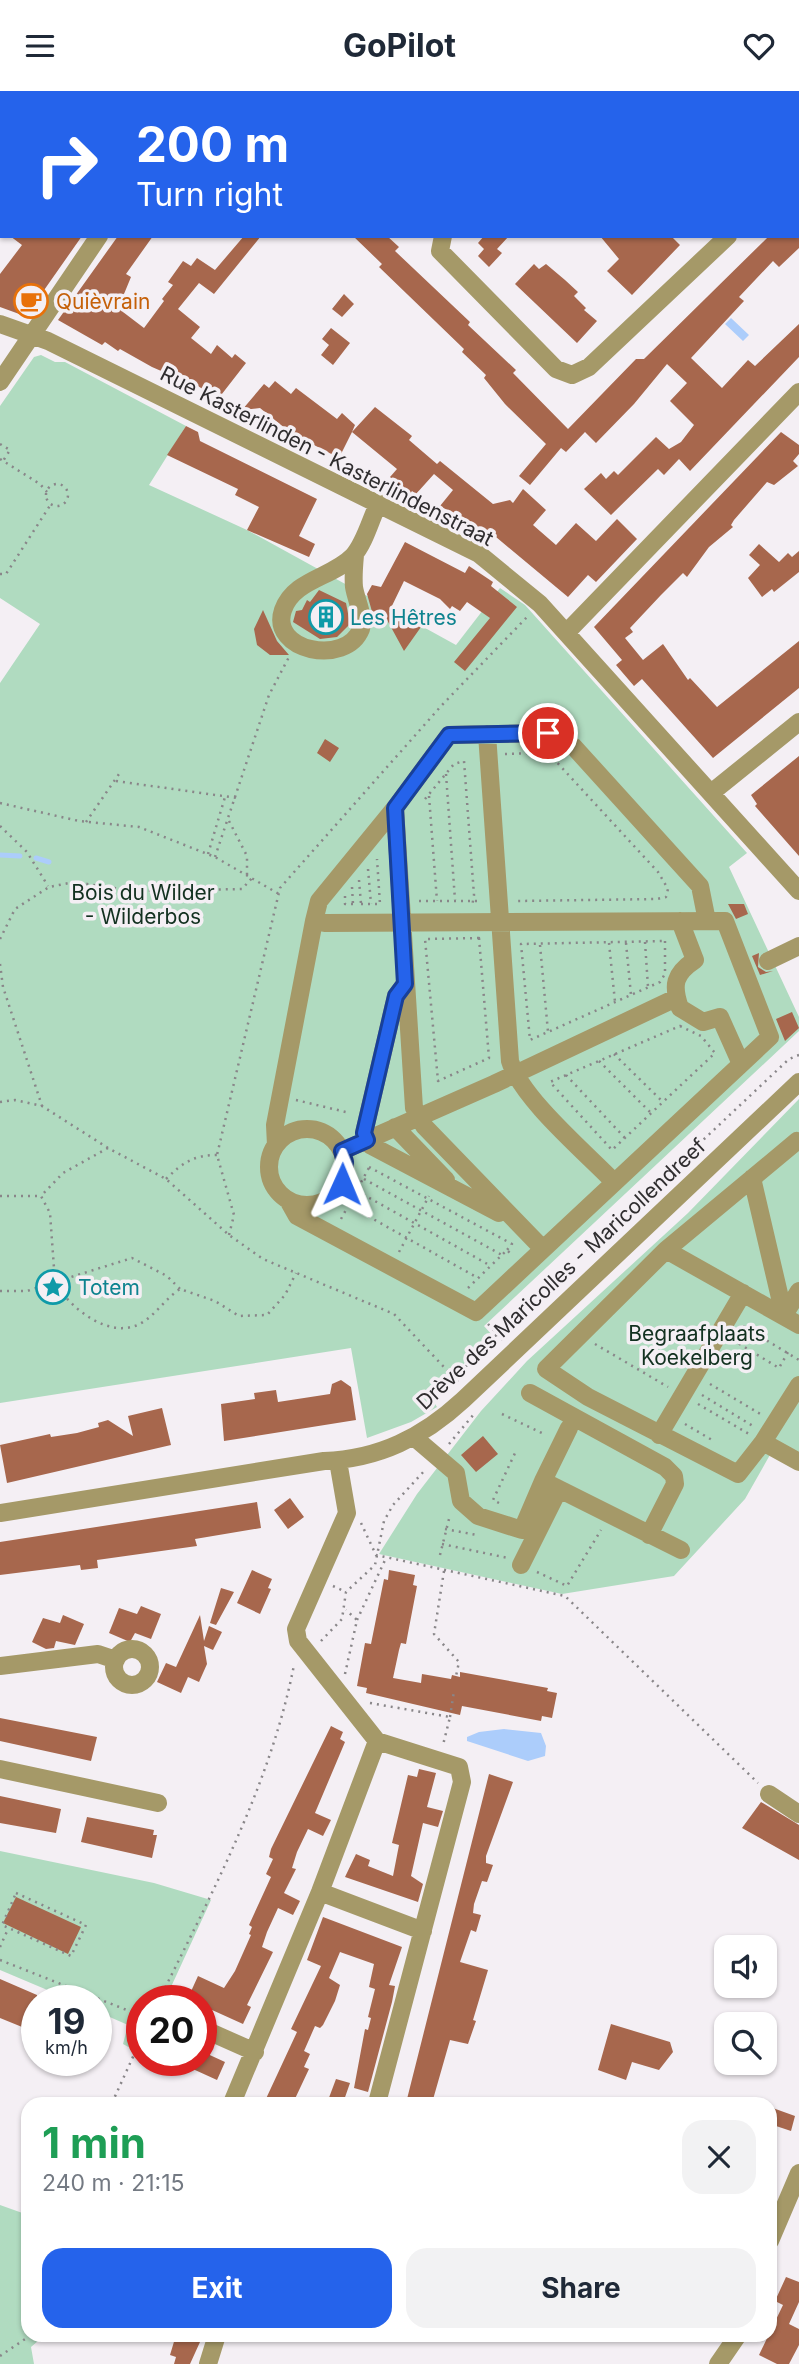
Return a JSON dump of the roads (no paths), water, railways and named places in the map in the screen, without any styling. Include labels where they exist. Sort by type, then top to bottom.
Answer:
[{"type":"street","points":[[0,382],[98,238]]},
{"type":"street","points":[[443,238],[440,251],[556,369],[572,375],[589,367],[726,238]]},
{"type":"street","name":"Rue Kasterlinden - Kasterlindenstraat","points":[[0,324],[33,336],[379,502],[479,554],[540,604],[567,632],[799,891]]},
{"type":"street","points":[[567,632],[799,392]]},
{"type":"street","points":[[355,555],[326,576],[294,590],[282,612],[283,628],[296,644],[317,651],[337,651],[355,639],[362,627],[355,590],[355,555],[379,502]]},
{"type":"street","points":[[326,576],[355,590]]},
{"type":"street","points":[[711,793],[799,722]]},
{"type":"street","points":[[314,921],[326,923],[725,921],[757,966],[770,1037],[476,1312],[297,1216],[271,1179],[269,1166],[276,1145],[275,1125],[314,921],[319,901],[395,808],[449,735],[548,733],[574,747],[700,886],[707,921]]},
{"type":"street","points":[[487,734],[510,1061],[514,1074],[527,1092],[614,1182]]},
{"type":"street","points":[[395,808],[414,1108],[418,1117],[543,1249]]},
{"type":"street","points":[[680,921],[695,960],[676,975],[676,998],[680,1009],[691,1018],[703,1022],[720,1017],[741,1063]]},
{"type":"street","points":[[757,966],[799,946]]},
{"type":"street","points":[[405,984],[396,996],[364,1133],[379,1147],[504,1216],[508,1215]]},
{"type":"street","points":[[342,1151],[379,1147],[418,1117],[676,998]]},
{"type":"street","name":"Drève des Maricolles - Maricollendreef","points":[[0,1513],[355,1460],[415,1437],[444,1418],[799,1082]]},
{"type":"street","points":[[276,1145],[291,1132],[307,1129],[328,1135],[342,1151],[345,1175],[334,1195],[314,1205],[288,1200]]},
{"type":"street","points":[[379,1147],[399,1131]]},
{"type":"street","points":[[399,1131],[445,1184]]},
{"type":"street","points":[[799,1142],[666,1250],[546,1369],[588,1397],[738,1474],[760,1435],[799,1385]]},
{"type":"street","points":[[752,1178],[794,1317]]},
{"type":"street","points":[[666,1250],[743,1293],[794,1317]]},
{"type":"street","points":[[794,1317],[799,1290]]},
{"type":"street","points":[[659,1435],[743,1293]]},
{"type":"street","points":[[515,1561],[572,1435],[529,1399],[665,1467],[674,1476],[675,1484],[649,1535]]},
{"type":"street","points":[[760,1435],[799,1462]]},
{"type":"street","points":[[415,1437],[456,1473],[461,1501],[478,1516],[522,1530],[527,1518],[551,1485]]},
{"type":"street","points":[[338,1461],[347,1513],[296,1629],[298,1641],[377,1741],[459,1767],[462,1782],[423,1931],[370,2097]]},
{"type":"street","points":[[551,1485],[681,1550]]},
{"type":"street","points":[[0,1666],[98,1654],[116,1660]]},
{"type":"street","points":[[235,2097],[320,1892],[377,1741]]},
{"type":"street","points":[[0,1769],[158,1803]]},
{"type":"street","points":[[769,1794],[799,1814]]},
{"type":"street","points":[[320,1892],[423,1931]]},
{"type":"street","points":[[217,2035],[255,2052]]},
{"type":"street","points":[[777,2225],[799,2173]]},
{"type":"street","points":[[208,2364],[215,2342]]},
{"type":"street","points":[[718,2364],[733,2342]]},
{"type":"water","points":[[731,318],[749,335],[743,341],[725,324]]},
{"type":"water","points":[[504,1729],[541,1733],[546,1746],[545,1756],[528,1761],[467,1741],[467,1737],[479,1732]]},
{"type":"waterway","points":[[0,855],[20,856]]},
{"type":"waterway","points":[[36,858],[49,862]]},
{"type":"place","name":"Quièvrain","points":[[31,301]]},
{"type":"place","name":"Les Hêtres","points":[[326,617]]},
{"type":"place","name":"Totem","points":[[53,1287]]},
{"type":"park label","name":"Bois du Wilder - Wilderbos","points":[[143,904]]},
{"type":"park label","name":"Begraafplaats Koekelberg","points":[[697,1345]]}]
